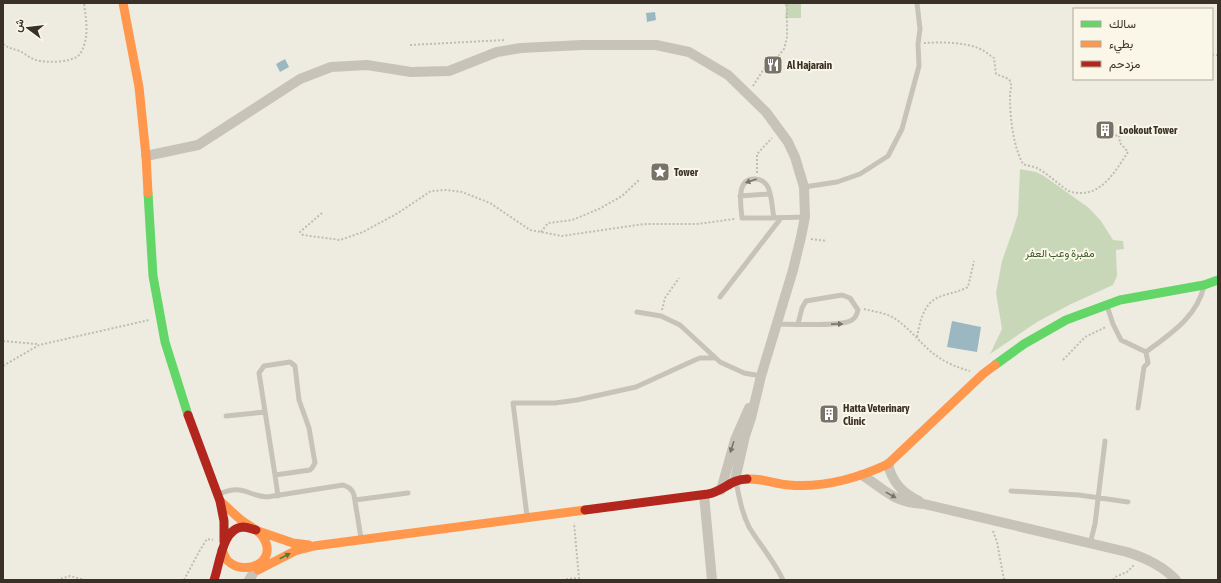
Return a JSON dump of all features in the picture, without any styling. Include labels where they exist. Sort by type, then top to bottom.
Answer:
[{"type":"main road","points":[[123,3],[139,87],[146,156],[153,276],[160,318],[165,342],[185,407],[219,498],[224,517],[225,529],[223,546],[218,573],[214,580]]},
{"type":"main road","points":[[237,580],[253,574],[295,551],[314,546],[704,495],[715,493],[735,480],[750,478],[768,479],[789,485],[798,485],[833,481],[862,475],[875,471],[888,464],[983,374],[1024,344],[1066,320],[1120,300],[1204,285],[1218,280]]},
{"type":"main road","points":[[219,498],[241,520],[258,531],[264,536],[267,543],[267,558],[263,565],[253,574],[244,574],[231,569],[226,564],[223,557],[223,546],[228,535],[238,529],[250,528],[258,531],[294,543],[314,546]]},
{"type":"street","points":[[146,156],[198,145],[300,79],[331,67],[367,65],[411,72],[449,71],[497,52],[521,48],[582,45],[656,44],[689,52],[728,75],[766,112],[788,142],[795,157],[804,187],[805,217],[801,237],[793,270],[754,400],[738,462],[735,480]]},
{"type":"street","points":[[721,490],[734,440],[754,400]]},
{"type":"street","points":[[888,464],[892,477],[900,488],[910,497],[924,504]]},
{"type":"street","points":[[862,475],[894,498],[987,518],[1140,556],[1163,568],[1176,580]]},
{"type":"street","points":[[704,495],[712,580]]},
{"type":"lane","points":[[804,187],[837,182],[860,174],[888,156],[902,129],[919,66],[918,44],[920,29],[918,3]]},
{"type":"lane","points":[[774,218],[770,194],[768,187],[764,182],[758,178],[750,179],[744,183],[740,196],[742,218],[774,218],[781,218],[805,217]]},
{"type":"lane","points":[[740,196],[770,194]]},
{"type":"lane","points":[[720,297],[781,218]]},
{"type":"lane","points":[[1146,352],[1185,322],[1198,305],[1204,285]]},
{"type":"lane","points":[[777,324],[798,324],[844,324],[852,320],[857,315],[858,310],[850,298],[842,295],[806,301],[802,308],[798,324]]},
{"type":"lane","points":[[1107,305],[1113,324],[1121,340],[1146,352]]},
{"type":"lane","points":[[637,312],[660,316],[680,325],[720,362],[744,373],[761,376]]},
{"type":"lane","points":[[1138,408],[1144,367],[1148,363],[1146,352]]},
{"type":"lane","points":[[528,517],[513,403],[555,403],[626,390],[645,384],[694,360],[700,358],[715,358]]},
{"type":"lane","points":[[275,475],[310,470],[315,463],[309,428],[299,400],[295,366],[292,363],[264,366],[260,370],[265,412],[278,496]]},
{"type":"lane","points":[[226,416],[265,412]]},
{"type":"lane","points":[[1090,544],[1095,524],[1105,441]]},
{"type":"lane","points":[[735,480],[741,506],[747,522],[776,566],[783,580]]},
{"type":"lane","points":[[219,498],[229,490],[238,489],[261,496],[278,496],[343,485],[352,490],[361,539]]},
{"type":"lane","points":[[1011,491],[1128,502]]},
{"type":"lane","points":[[355,500],[408,493]]},
{"type":"path","points":[[3,44],[36,60],[55,62],[70,60],[79,55],[85,42],[87,27],[84,3]]},
{"type":"path","points":[[748,94],[767,64],[776,59],[784,49],[787,37],[787,3]]},
{"type":"path","points":[[410,45],[506,40]]},
{"type":"path","points":[[918,44],[939,42],[971,46],[980,48],[994,58],[996,74],[1009,79],[1012,85],[1010,96],[1013,126],[1017,154],[1022,164],[1035,167],[1044,172],[1067,190],[1074,193],[1090,192],[1101,187],[1112,174],[1128,152],[1120,143],[1119,135],[1108,137]]},
{"type":"path","points":[[758,178],[756,159],[757,154],[772,138]]},
{"type":"path","points":[[541,232],[548,223],[572,220],[599,209],[622,196],[639,180]]},
{"type":"path","points":[[322,213],[300,232],[303,235],[340,240],[362,232],[398,213],[431,191],[446,190],[462,192],[490,203],[530,230],[562,236],[644,224],[696,224],[742,218]]},
{"type":"path","points":[[801,237],[827,241]]},
{"type":"path","points":[[916,337],[921,320],[928,305],[938,298],[959,292],[968,287],[974,261]]},
{"type":"path","points":[[660,316],[665,298],[679,278]]},
{"type":"path","points":[[858,310],[865,309],[896,319],[934,354],[960,369],[983,374]]},
{"type":"path","points":[[3,366],[38,345],[125,324],[160,318]]},
{"type":"path","points":[[1063,360],[1085,337],[1113,324]]},
{"type":"path","points":[[3,341],[38,345]]},
{"type":"path","points":[[567,580],[579,578],[573,512]]},
{"type":"path","points":[[987,518],[997,542],[1004,580]]},
{"type":"path","points":[[184,580],[207,539],[223,546]]},
{"type":"path","points":[[1113,580],[1114,577],[1127,572],[1134,567],[1140,556]]},
{"type":"path","points":[[57,580],[70,576],[85,580]]},
{"type":"green space","points":[[784,3],[801,3],[801,18],[785,18],[786,8]]},
{"type":"green space","name":"مفبرة وعب العفر","points":[[1020,169],[1036,172],[1044,176],[1089,208],[1101,221],[1113,240],[1123,241],[1124,249],[1116,250],[1117,276],[1113,285],[1071,304],[1037,322],[990,354],[1002,329],[996,293],[1002,261],[1018,214]]},
{"type":"water","points":[[655,12],[656,20],[647,22],[646,13]]},
{"type":"water","points":[[285,59],[289,67],[280,72],[276,64]]},
{"type":"water","points":[[952,321],[981,327],[977,352],[947,347]]},
{"type":"traffic: fast","points":[[148,193],[153,276],[165,342],[188,415]]},
{"type":"traffic: fast","points":[[995,365],[1024,344],[1066,320],[1120,300],[1204,285],[1218,280]]},
{"type":"traffic: slow","points":[[123,3],[139,87],[148,193]]},
{"type":"traffic: slow","points":[[747,479],[758,479],[789,485],[815,485],[852,478],[888,464],[983,374],[995,365]]},
{"type":"traffic: slow","points":[[220,501],[263,537],[267,546],[267,554],[258,564],[243,568],[235,566],[228,561],[222,550]]},
{"type":"traffic: slow","points":[[258,570],[295,551],[314,546],[585,510]]},
{"type":"traffic: slow","points":[[258,531],[293,543],[309,545]]},
{"type":"traffic: jam","points":[[188,415],[220,501],[224,521],[224,542]]},
{"type":"traffic: jam","points":[[585,510],[708,494],[736,481],[747,479]]},
{"type":"traffic: jam","points":[[214,580],[223,548],[230,533],[243,527],[256,530]]},
{"type":"place","name":"Al Hajarain","points":[[773,65]]},
{"type":"place","name":"Lookout Tower","points":[[1105,130]]},
{"type":"place","name":"Tower","points":[[660,172]]},
{"type":"place","name":"Hatta Veterinary Clinic","points":[[829,414]]}]
